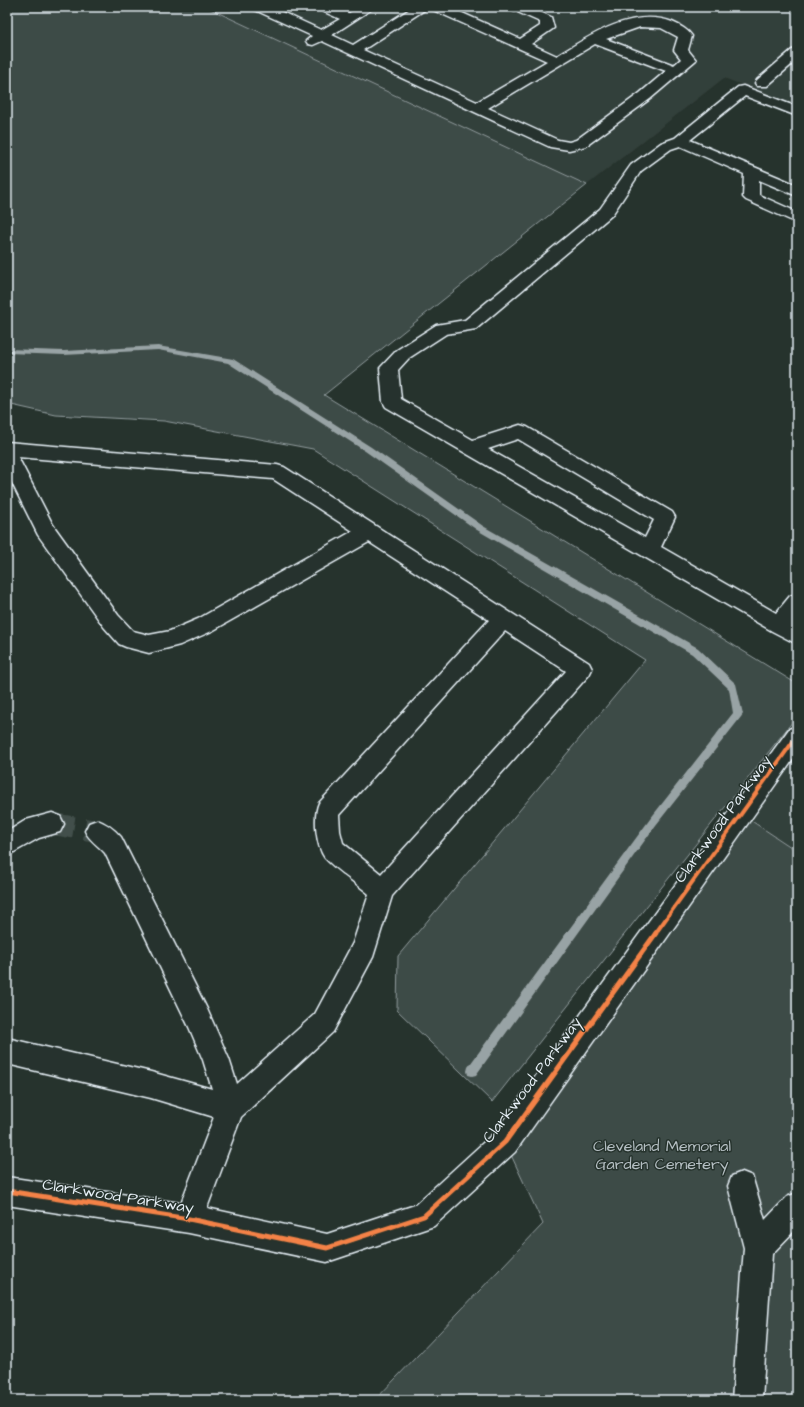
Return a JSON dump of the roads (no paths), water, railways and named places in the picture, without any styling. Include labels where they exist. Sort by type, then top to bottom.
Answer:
[{"type":"street","points":[[260,7],[323,35],[477,108],[555,144],[569,146],[581,143],[603,128],[689,60],[681,50],[685,36],[677,28],[665,23],[635,23],[615,29],[594,39],[477,108]]},
{"type":"street","points":[[325,7],[350,18]]},
{"type":"street","points":[[308,44],[368,7]]},
{"type":"street","points":[[354,50],[422,7]]},
{"type":"street","points":[[438,7],[558,60]]},
{"type":"street","points":[[518,7],[546,20],[547,28],[522,44]]},
{"type":"street","points":[[594,39],[676,70]]},
{"type":"street","points":[[762,83],[797,53]]},
{"type":"street","points":[[797,112],[744,90],[680,141],[666,146],[636,168],[606,212],[470,325],[442,329],[403,354],[389,368],[392,402],[797,635]]},
{"type":"street","points":[[680,141],[797,191]]},
{"type":"street","points":[[752,172],[751,198],[797,218]]},
{"type":"street","points":[[472,447],[520,432],[665,517],[650,550]]},
{"type":"street","points":[[8,457],[277,472],[581,669],[382,890],[364,948],[324,1023],[231,1108],[189,1219]]},
{"type":"street","points":[[8,457],[45,530],[111,620],[126,638],[149,644],[174,639],[205,625],[369,532]]},
{"type":"street","points":[[779,625],[797,602]]},
{"type":"street","points":[[382,890],[333,849],[328,831],[327,811],[503,619]]},
{"type":"street","name":"Clarkwood Parkway","points":[[7,1191],[189,1219],[327,1248],[424,1216],[505,1142],[797,736]]},
{"type":"street","points":[[7,845],[34,828],[52,824]]},
{"type":"street","points":[[97,831],[103,834],[113,845],[198,1018],[216,1059],[231,1108]]},
{"type":"street","points":[[7,1051],[151,1085],[231,1108]]},
{"type":"street","points":[[742,1186],[758,1248],[747,1400]]},
{"type":"street","points":[[758,1248],[797,1207]]},
{"type":"waterway","points":[[7,351],[64,353],[158,348],[230,361],[368,449],[480,528],[695,651],[733,687],[738,714],[653,822],[472,1071]]},
{"type":"tunnel","points":[[52,824],[97,831]]},
{"type":"park label","name":"Cleveland Memorial Garden Cemetery","points":[[662,1155]]}]
